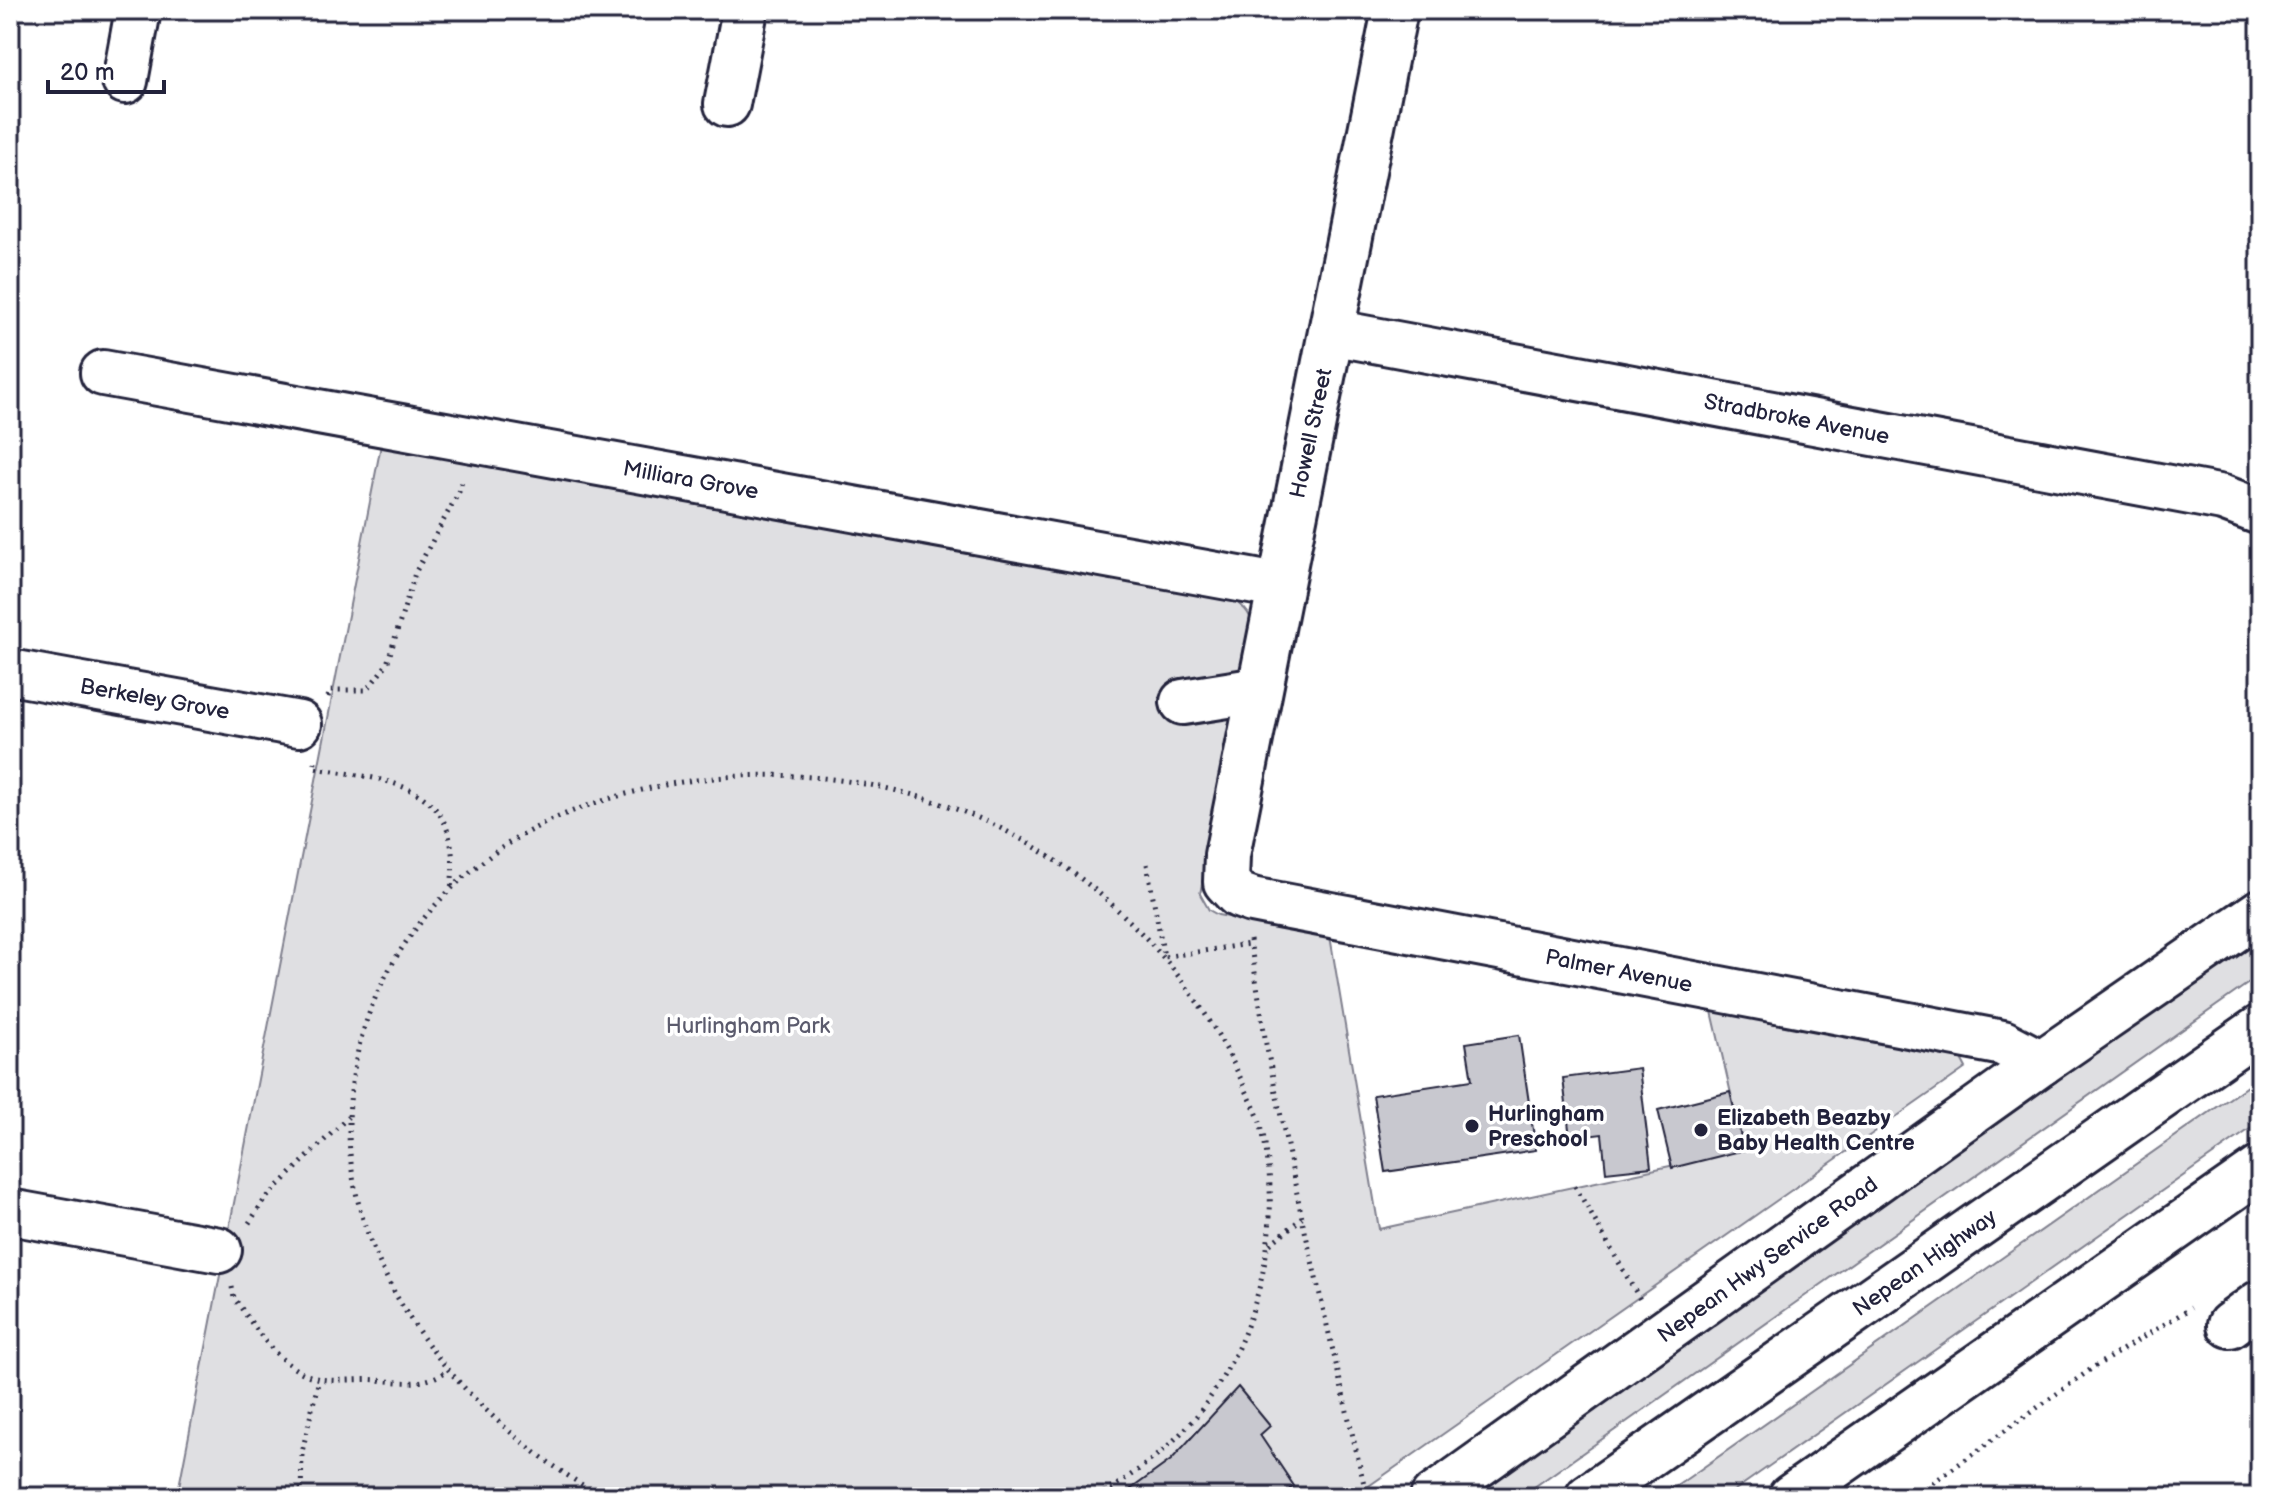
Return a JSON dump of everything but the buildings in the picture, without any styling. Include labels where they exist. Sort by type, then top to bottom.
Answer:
[{"type":"main road","points":[[125,81],[138,10]]},
{"type":"main road","points":[[727,104],[745,10]]},
{"type":"main road","name":"Howell Street","points":[[1252,900],[1238,895],[1226,882],[1227,855],[1278,586],[1395,10]]},
{"type":"main road","name":"Stradbroke Avenue","points":[[1331,332],[2223,498],[2260,512]]},
{"type":"main road","name":"Milliara Grove","points":[[103,373],[1278,586]]},
{"type":"main road","name":"Berkeley Grove","points":[[10,672],[314,727]]},
{"type":"main road","points":[[1183,702],[1259,690]]},
{"type":"main road","name":"Palmer Avenue","points":[[1252,900],[2003,1043],[2041,1063]]},
{"type":"main road","name":"Nepean Hwy Service Road","points":[[1433,1497],[2041,1063],[2260,912]]},
{"type":"main road","name":"Nepean Highway","points":[[1588,1497],[2260,1028]]},
{"type":"main road","points":[[1791,1497],[2260,1169]]},
{"type":"main road","points":[[10,1212],[233,1252]]},
{"type":"path","points":[[451,889],[452,844],[445,825],[423,794],[379,779],[314,768],[314,727],[330,690],[367,690],[387,664],[415,573],[460,490],[467,439]]},
{"type":"path","points":[[603,1497],[529,1448],[448,1370],[406,1309],[367,1232],[352,1171],[349,1116],[359,1042],[371,1004],[405,941],[451,889],[516,837],[588,806],[651,788],[718,778],[773,775],[846,780],[892,789],[992,824],[1074,876],[1130,920],[1164,957],[1233,1061],[1261,1126],[1268,1183],[1269,1244],[1244,1335],[1198,1414],[1134,1475],[1098,1497]]},
{"type":"path","points":[[1147,864],[1164,957]]},
{"type":"path","points":[[1252,900],[1250,944],[1266,1044],[1302,1218],[1367,1497]]},
{"type":"path","points":[[1164,957],[1250,944]]},
{"type":"path","points":[[349,1116],[265,1199],[233,1252],[231,1293],[278,1356],[319,1379],[419,1383],[448,1370]]},
{"type":"path","points":[[1575,1186],[1642,1302]]},
{"type":"path","points":[[1269,1244],[1302,1218]]},
{"type":"path","points":[[1913,1497],[2094,1367],[2228,1311]]},
{"type":"path","points":[[301,1497],[302,1452],[319,1379]]},
{"type":"green space","name":"Hurlingham Park","points":[[381,445],[1231,599],[1241,605],[1250,617],[1253,633],[1200,894],[1209,910],[1218,915],[1330,936],[1379,1229],[1744,1150],[1711,1007],[1959,1055],[1966,1068],[1353,1497],[177,1497]]},
{"type":"green space","points":[[2260,935],[2260,975],[1520,1497],[1471,1497]]},
{"type":"green space","points":[[2260,1077],[2260,1122],[1725,1497],[1661,1497]]},
{"type":"place","name":"Hurlingham Preschool","points":[[1472,1126]]},
{"type":"place","name":"Elizabeth Beazby Baby Health Centre","points":[[1701,1130]]}]
